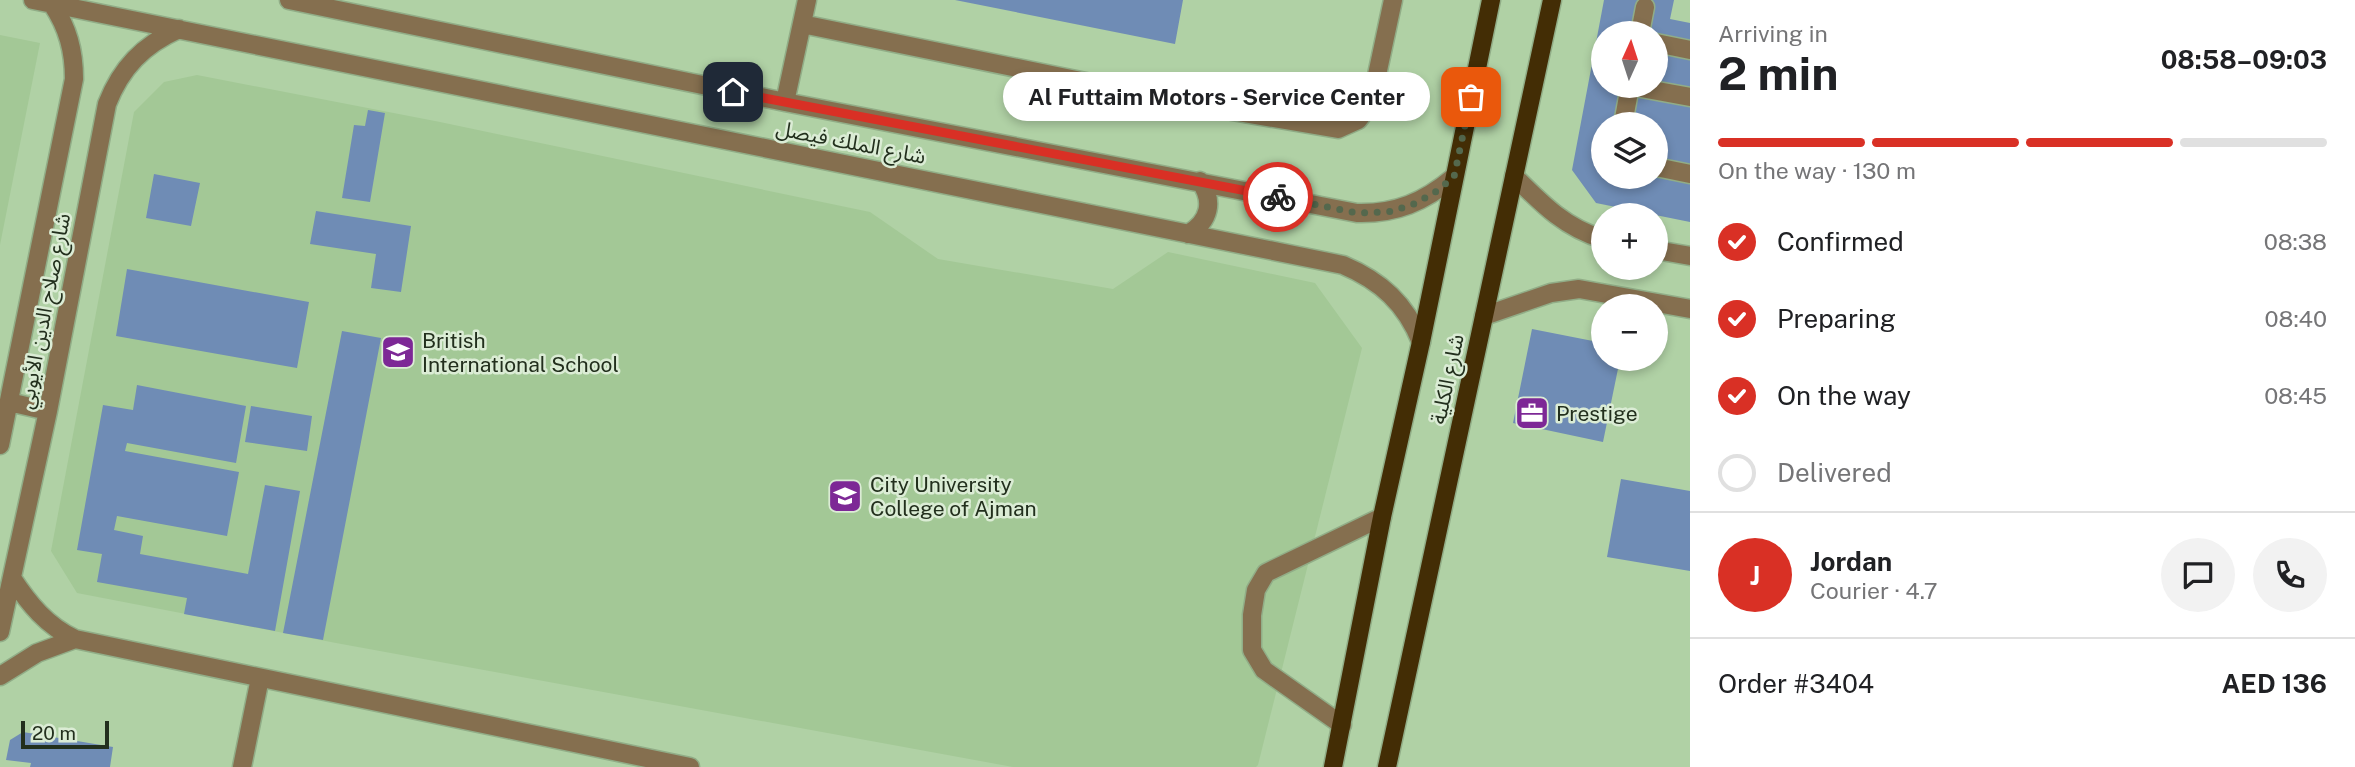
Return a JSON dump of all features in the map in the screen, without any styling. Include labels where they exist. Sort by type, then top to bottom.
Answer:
[{"type":"main road","name":"شارع الكلية","points":[[1387,767],[1552,0]]},
{"type":"main road","name":"شارع الكلية","points":[[1333,767],[1488,6]]},
{"type":"street","name":"شارع الملك فيصل","points":[[33,0],[1343,265],[1360,272],[1391,293],[1414,324],[1421,342]]},
{"type":"street","name":"شارع الملك فيصل","points":[[289,0],[785,103],[1341,210],[1388,212],[1412,205],[1434,193],[1454,177]]},
{"type":"street","points":[[785,103],[807,0]]},
{"type":"street","points":[[802,24],[1203,106],[1327,128],[1348,126],[1358,121],[1371,103],[1393,0]]},
{"type":"street","name":"شارع صلاح الدين الأيوبي","points":[[0,445],[74,79],[74,58],[69,37],[52,4]]},
{"type":"street","points":[[1642,21],[1645,7]]},
{"type":"street","name":"شارع صلاح الدين الأيوبي","points":[[0,632],[48,411],[107,104],[122,72],[134,58],[147,46],[179,29]]},
{"type":"street","points":[[1668,45],[1690,50]]},
{"type":"street","points":[[1668,93],[1690,97]]},
{"type":"street","points":[[1668,169],[1690,174]]},
{"type":"street","points":[[1514,176],[1556,217],[1578,231],[1591,235]]},
{"type":"street","points":[[1188,234],[1205,221],[1209,211],[1206,190],[1200,181]]},
{"type":"street","points":[[1668,252],[1690,256]]},
{"type":"street","points":[[1484,316],[1551,293],[1579,289],[1690,309]]},
{"type":"street","points":[[9,402],[48,411]]},
{"type":"street","points":[[1342,725],[1264,670],[1252,650],[1252,615],[1256,590],[1266,573],[1382,517]]},
{"type":"street","points":[[12,578],[25,599],[42,618],[58,631],[75,639],[690,767]]},
{"type":"street","points":[[0,676],[37,653],[75,639]]},
{"type":"street","points":[[242,767],[260,678]]},
{"type":"shaded area","points":[[0,35],[40,43],[0,245]]},
{"type":"shaded area","name":"City University College of Ajman","points":[[197,75],[440,122],[870,212],[938,259],[1113,289],[1168,252],[1315,283],[1362,348],[1258,765],[1013,767],[77,593],[51,551],[134,112],[164,82]]},
{"type":"building","points":[[955,0],[1183,0],[1175,44]]},
{"type":"building","points":[[1604,0],[1674,0],[1670,19],[1690,23],[1690,222],[1668,218],[1668,203],[1596,203],[1572,170],[1591,69],[1591,98],[1668,98],[1668,21],[1600,21]]},
{"type":"building","points":[[368,110],[385,113],[370,202],[342,198],[354,125],[365,126]]},
{"type":"building","points":[[154,174],[200,183],[191,226],[146,218]]},
{"type":"building","points":[[316,211],[411,226],[401,292],[371,288],[376,254],[310,244]]},
{"type":"building","points":[[127,269],[309,302],[297,368],[116,336]]},
{"type":"building","points":[[1532,329],[1591,341],[1591,371],[1618,371],[1603,442],[1513,423]]},
{"type":"building","points":[[342,331],[381,338],[323,640],[283,633]]},
{"type":"building","points":[[137,385],[246,406],[236,463],[127,443],[125,451],[239,472],[227,536],[117,516],[114,530],[143,536],[140,554],[248,574],[265,485],[300,491],[275,631],[184,614],[187,598],[97,582],[102,554],[77,550],[103,405],[133,410]]},
{"type":"building","points":[[251,406],[312,416],[307,451],[245,442]]},
{"type":"building","points":[[1621,479],[1690,491],[1690,571],[1607,557]]},
{"type":"building","points":[[23,732],[113,747],[110,767],[30,767],[31,763],[6,760],[10,740]]},
{"type":"way so far","points":[[1278,197],[1357,213],[1388,212],[1412,205],[1434,193],[1454,177],[1471,97]]},
{"type":"place","name":"Al Futtaim Motors - Service Center","points":[[1471,97]]},
{"type":"place","name":"British International School","points":[[398,352]]},
{"type":"place","name":"Prestige","points":[[1532,413]]},
{"type":"place","name":"City University College of Ajman","points":[[845,496]]},
{"type":"route","points":[[733,92],[1278,197]]}]
